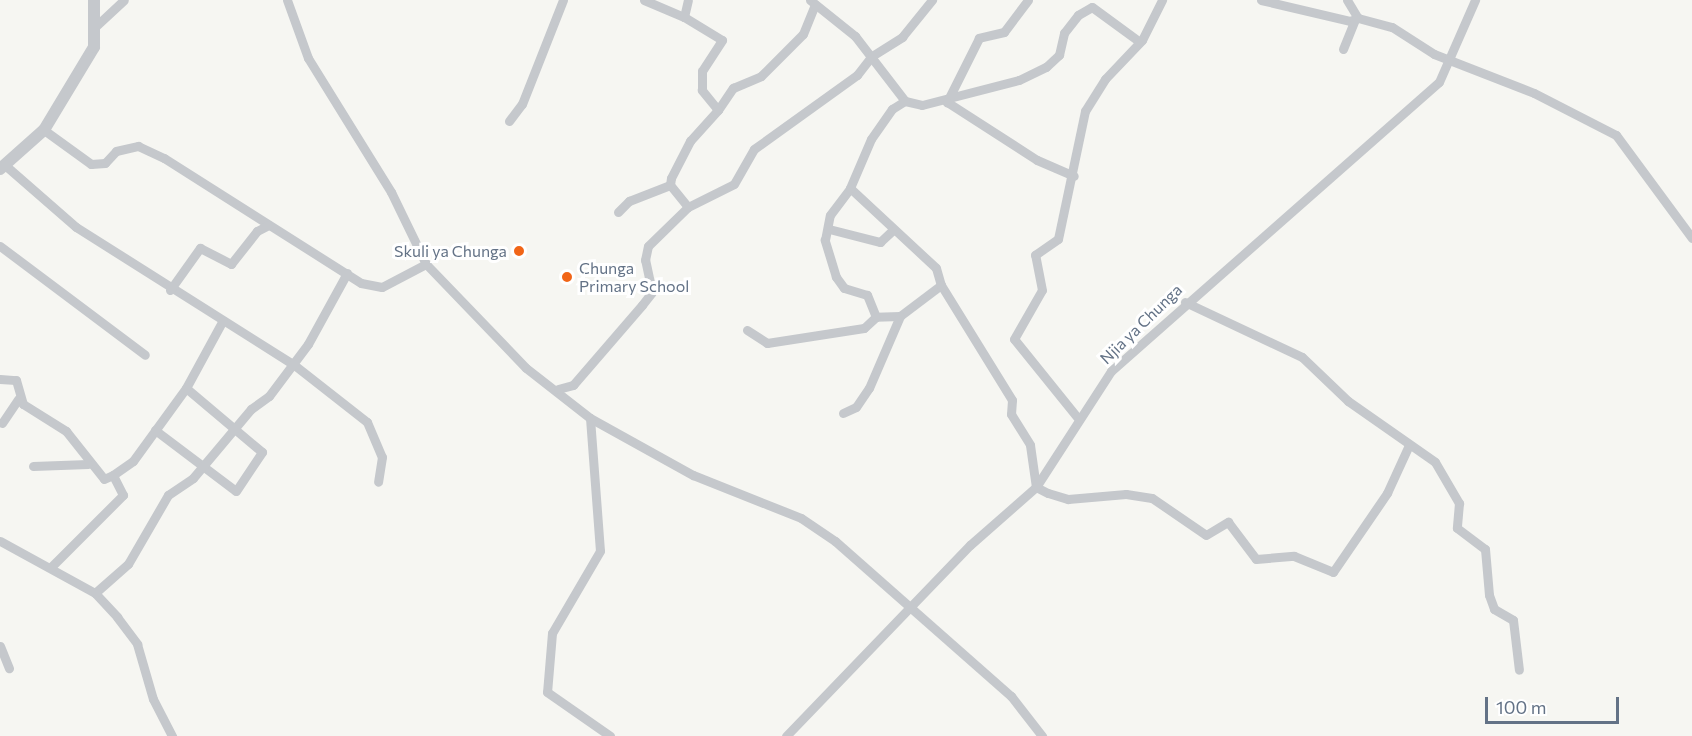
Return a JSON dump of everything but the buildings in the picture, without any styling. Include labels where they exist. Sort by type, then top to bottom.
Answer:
[{"type":"street","points":[[94,0],[96,26],[94,47],[44,130],[3,167],[76,227],[170,290],[293,364],[367,422],[382,457],[378,482]]},
{"type":"street","points":[[96,26],[124,0]]},
{"type":"street","points":[[287,0],[308,58],[391,192],[426,264],[525,368],[558,390],[590,418],[693,475],[801,518],[910,606],[1011,696],[1042,736]]},
{"type":"street","points":[[508,121],[522,104],[563,0]]},
{"type":"street","points":[[644,0],[684,17],[722,40],[702,71],[702,90],[718,110]]},
{"type":"street","points":[[684,17],[688,0]]},
{"type":"street","points":[[558,390],[573,385],[652,292],[645,260],[648,246],[688,207],[734,184],[754,149],[857,75],[872,56],[902,37],[932,0]]},
{"type":"street","points":[[947,102],[979,38],[1004,32],[1028,0]]},
{"type":"street","points":[[1077,417],[1014,339],[1042,291],[1035,255],[1058,239],[1074,176],[1085,111],[1105,79],[1140,42],[1162,0]]},
{"type":"street","points":[[1343,49],[1356,18],[1347,0]]},
{"type":"street","name":"Njia ya Chunga","points":[[786,736],[910,606],[1036,487],[1077,417],[1111,371],[1185,302],[1425,97],[1439,82],[1448,57],[1475,0]]},
{"type":"street","points":[[618,212],[629,201],[670,185],[685,149],[718,110],[733,88],[761,76],[802,34],[813,2],[872,56],[905,101],[935,106],[1046,67],[1059,55],[1065,33],[1078,15],[1092,8],[1140,42]]},
{"type":"street","points":[[1266,2],[1356,18],[1392,27],[1448,57],[1616,135],[1692,238]]},
{"type":"street","points":[[876,317],[867,295],[844,288],[836,278],[825,240],[830,215],[850,188],[882,121],[905,101]]},
{"type":"street","points":[[947,102],[1037,160],[1074,176]]},
{"type":"street","points":[[44,130],[91,164],[105,164],[116,151],[138,146],[347,273],[377,288],[426,264]]},
{"type":"street","points":[[670,185],[688,207]]},
{"type":"street","points":[[850,188],[892,231],[936,268],[941,285],[1012,400],[1011,414],[1030,445],[1036,487],[1068,499],[1126,494],[1152,498],[1206,535],[1228,522],[1256,559],[1294,556],[1333,572],[1387,493],[1409,445]]},
{"type":"street","points":[[170,290],[200,248],[231,264],[257,231],[269,225]]},
{"type":"street","points":[[829,229],[880,242],[892,231]]},
{"type":"street","points":[[0,246],[145,356]]},
{"type":"street","points":[[94,593],[128,564],[168,495],[204,467],[235,427],[269,396],[293,364],[347,273]]},
{"type":"street","points":[[843,414],[856,407],[868,388],[900,316],[941,285]]},
{"type":"street","points":[[1185,302],[1302,357],[1348,400],[1435,462],[1459,503],[1457,528],[1485,549],[1489,594],[1494,609],[1514,620],[1519,670]]},
{"type":"street","points":[[747,330],[767,343],[864,328],[876,317],[900,316]]},
{"type":"street","points":[[18,399],[66,431],[88,464],[104,478],[113,475],[133,461],[186,387],[223,320]]},
{"type":"street","points":[[0,379],[16,381],[18,399],[2,423]]},
{"type":"street","points":[[154,430],[236,491],[262,452],[186,387]]},
{"type":"street","points":[[590,418],[600,551],[552,633],[547,692],[610,736]]},
{"type":"street","points":[[33,466],[88,464]]},
{"type":"street","points":[[51,567],[123,495],[113,475]]},
{"type":"street","points":[[2,545],[51,567],[94,593],[137,644],[153,699],[172,736]]},
{"type":"street","points":[[0,646],[9,668]]},
{"type":"place","name":"Skuli ya Chunga","points":[[519,251]]},
{"type":"place","name":"Chunga Primary School","points":[[567,277]]}]
